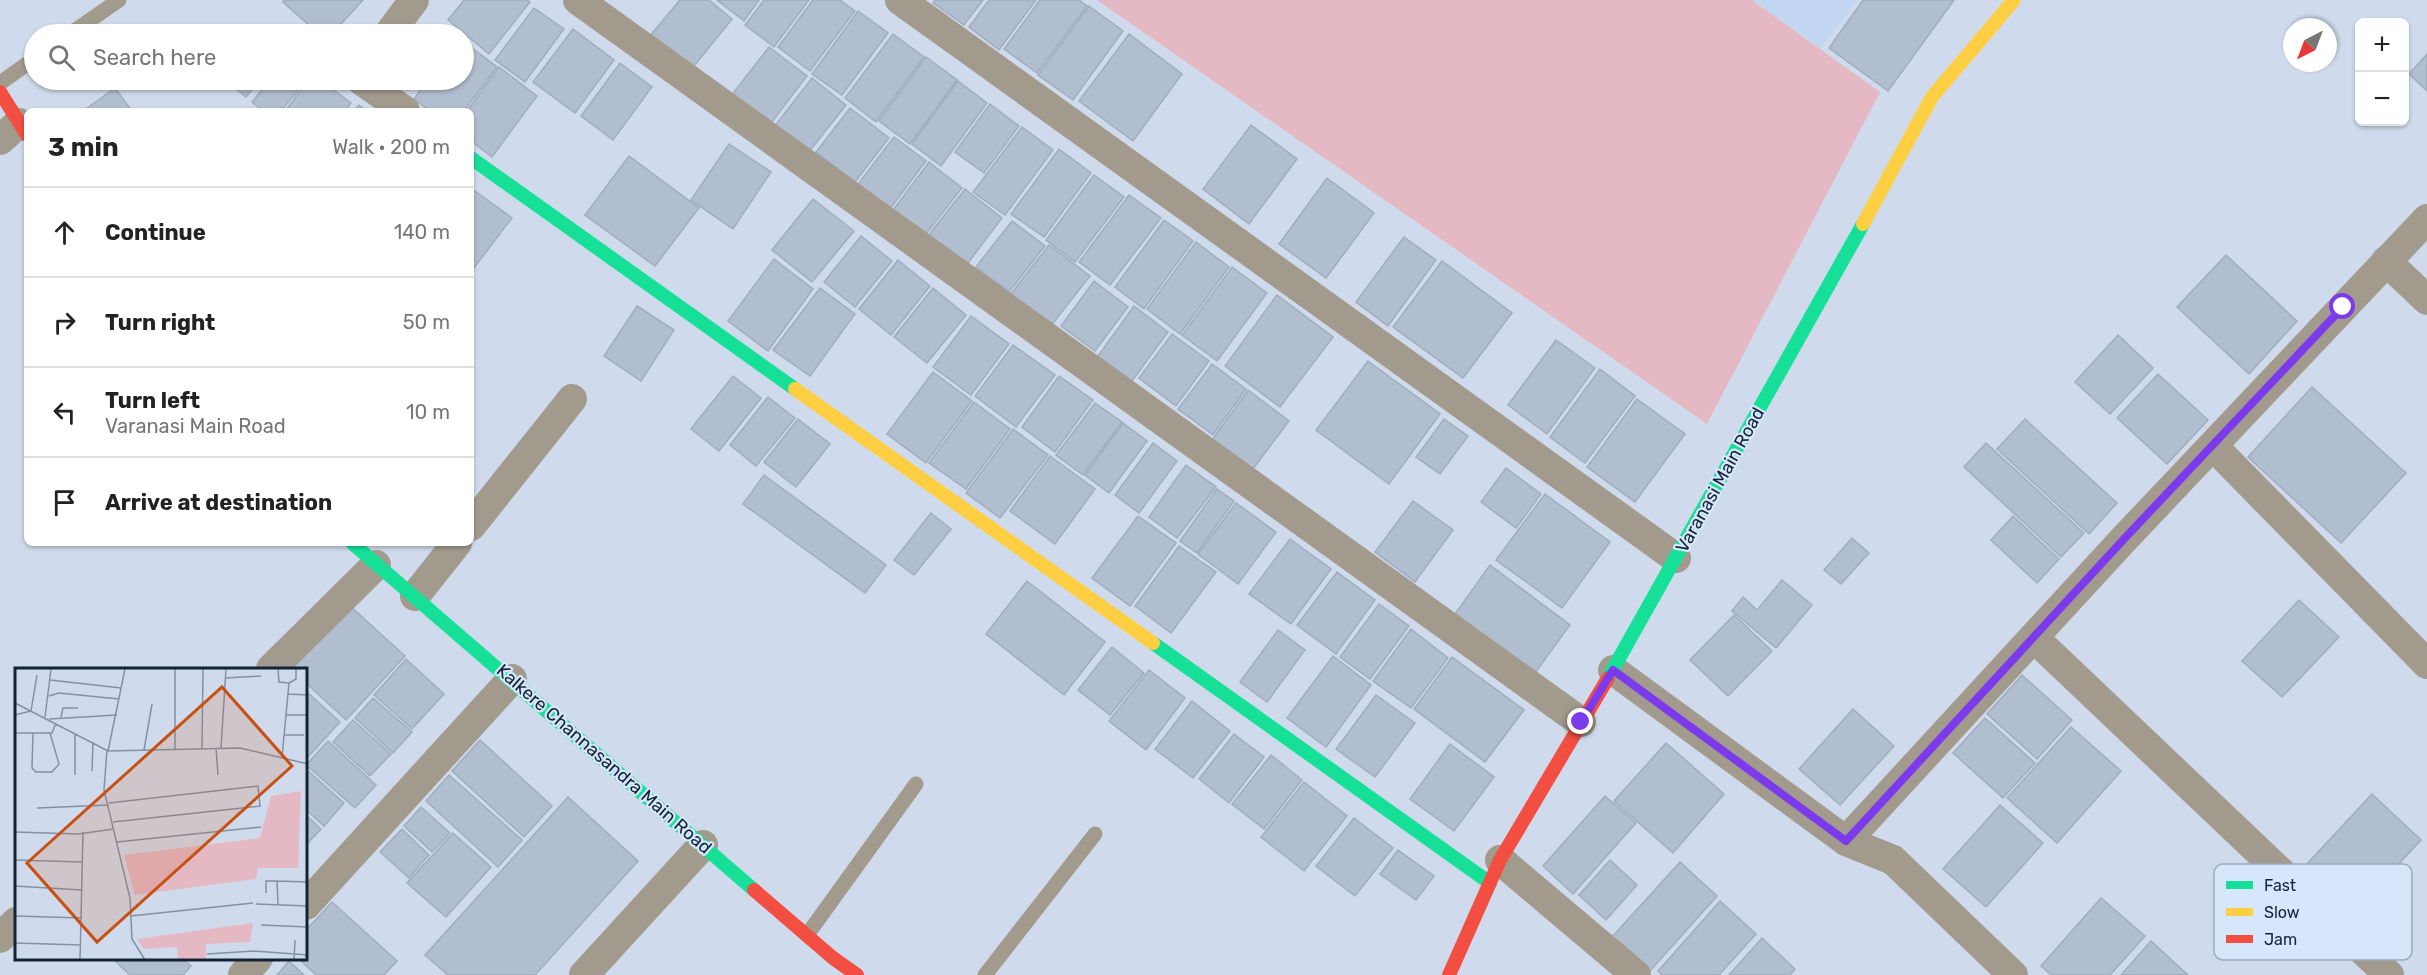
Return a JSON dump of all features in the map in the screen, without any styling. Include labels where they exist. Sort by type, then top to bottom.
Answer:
[{"type":"street","points":[[396,24],[414,0]]},
{"type":"street","points":[[578,0],[1581,722]]},
{"type":"street","points":[[900,0],[1676,558]]},
{"type":"street","name":"Varanasi Main Road","points":[[1449,975],[1495,872],[1613,670],[1877,200],[1932,97],[2014,0]]},
{"type":"street","points":[[375,90],[401,108]]},
{"type":"street","points":[[0,92],[15,133]]},
{"type":"street","points":[[474,160],[1495,872],[1636,975]]},
{"type":"street","points":[[1846,841],[2212,446],[2427,219]]},
{"type":"street","points":[[2386,261],[2427,300]]},
{"type":"street","points":[[474,522],[572,399]]},
{"type":"street","points":[[2212,446],[2427,664]]},
{"type":"street","name":"Kalkere Channasandra Main Road","points":[[355,546],[807,935],[857,975]]},
{"type":"street","points":[[415,596],[455,546]]},
{"type":"street","points":[[273,668],[376,565]]},
{"type":"street","points":[[2035,639],[2272,864]]},
{"type":"street","points":[[1613,670],[1846,841],[1893,860],[2013,975]]},
{"type":"street","points":[[308,903],[512,679]]},
{"type":"street","points":[[584,975],[703,845]]},
{"type":"street","points":[[0,938],[15,923]]},
{"type":"street","points":[[243,975],[256,960]]},
{"type":"street","points":[[2373,960],[2389,975]]},
{"type":"lane","points":[[84,24],[119,0]]},
{"type":"lane","points":[[0,83],[24,66]]},
{"type":"lane","points":[[807,935],[916,784]]},
{"type":"lane","points":[[985,975],[1095,834]]},
{"type":"shaded area","points":[[1097,0],[1752,0],[1880,92],[1707,424]]},
{"type":"shaded area","points":[[1752,0],[1857,0],[1821,48]]},
{"type":"building","points":[[284,0],[363,0],[341,24],[308,24],[283,2]]},
{"type":"building","points":[[464,0],[527,0],[530,2],[489,54],[474,42],[474,24],[453,24],[448,20]]},
{"type":"building","points":[[680,0],[709,0],[732,19],[690,71],[649,37]]},
{"type":"building","points":[[717,0],[759,0],[744,21]]},
{"type":"building","points":[[764,0],[809,0],[774,47],[745,25]]},
{"type":"building","points":[[813,0],[840,0],[855,11],[810,71],[778,47]]},
{"type":"building","points":[[935,0],[983,0],[964,25],[933,3]]},
{"type":"building","points":[[989,0],[1036,0],[999,50],[969,27]]},
{"type":"building","points":[[1040,0],[1079,0],[1087,6],[1037,73],[1004,49]]},
{"type":"building","points":[[1863,0],[1954,0],[1888,91],[1829,48]]},
{"type":"building","points":[[1089,6],[1123,31],[1073,100],[1038,75]]},
{"type":"building","points":[[534,8],[564,29],[525,82],[495,60]]},
{"type":"building","points":[[858,11],[888,33],[842,95],[812,74]]},
{"type":"building","points":[[573,29],[614,60],[575,113],[533,82]]},
{"type":"building","points":[[893,34],[924,57],[876,122],[845,98]]},
{"type":"building","points":[[1129,34],[1182,74],[1133,141],[1079,101]]},
{"type":"building","points":[[769,47],[807,76],[768,127],[730,97]]},
{"type":"building","points":[[474,50],[497,67],[466,108],[426,108],[414,99],[421,90],[474,90]]},
{"type":"building","points":[[2427,54],[2427,91],[2409,74]]},
{"type":"building","points":[[926,57],[957,80],[910,144],[879,121]]},
{"type":"building","points":[[620,63],[652,87],[613,140],[581,116]]},
{"type":"building","points":[[499,67],[537,96],[492,157],[474,143],[474,108],[469,108]]},
{"type":"building","points":[[812,78],[846,105],[808,153],[774,127]]},
{"type":"building","points":[[958,81],[987,103],[941,166],[912,144]]},
{"type":"building","points":[[112,90],[116,90],[130,108],[87,108]]},
{"type":"building","points":[[237,90],[252,90],[246,97]]},
{"type":"building","points":[[262,90],[299,90],[284,108],[259,108],[252,102]]},
{"type":"building","points":[[301,90],[333,90],[351,103],[347,108],[287,108]]},
{"type":"building","points":[[990,104],[1019,126],[984,173],[955,152]]},
{"type":"building","points":[[850,108],[889,138],[855,182],[816,152]]},
{"type":"building","points":[[1251,125],[1297,159],[1249,224],[1203,189]]},
{"type":"building","points":[[1022,127],[1053,150],[1005,215],[973,192]]},
{"type":"building","points":[[894,137],[926,161],[890,209],[858,184]]},
{"type":"building","points":[[729,144],[771,172],[733,229],[691,200]]},
{"type":"building","points":[[1059,149],[1091,173],[1044,237],[1011,214]]},
{"type":"building","points":[[629,156],[699,208],[655,266],[585,215]]},
{"type":"building","points":[[929,162],[962,188],[925,235],[893,210]]},
{"type":"building","points":[[1094,175],[1124,197],[1075,262],[1046,240]]},
{"type":"building","points":[[1327,178],[1374,213],[1326,278],[1279,244]]},
{"type":"building","points":[[965,189],[1002,218],[965,267],[927,237]]},
{"type":"building","points":[[474,190],[512,218],[474,268]]},
{"type":"building","points":[[1129,195],[1161,218],[1110,285],[1079,262]]},
{"type":"building","points":[[813,199],[854,231],[812,282],[772,250]]},
{"type":"building","points":[[1164,220],[1193,241],[1144,309],[1115,287]]},
{"type":"building","points":[[1012,221],[1045,246],[1009,292],[976,267]]},
{"type":"building","points":[[861,236],[892,261],[855,307],[824,282]]},
{"type":"building","points":[[1404,237],[1436,260],[1388,326],[1356,302]]},
{"type":"building","points":[[1196,242],[1229,267],[1180,334],[1147,309]]},
{"type":"building","points":[[1049,245],[1090,276],[1050,327],[1010,295]]},
{"type":"building","points":[[2226,255],[2297,321],[2249,374],[2177,307]]},
{"type":"building","points":[[774,259],[813,289],[768,351],[728,321]]},
{"type":"building","points":[[898,260],[930,286],[891,335],[859,309]]},
{"type":"building","points":[[1442,261],[1512,313],[1463,378],[1393,327]]},
{"type":"building","points":[[1232,267],[1267,293],[1217,361],[1182,335]]},
{"type":"building","points":[[1094,281],[1128,307],[1095,351],[1061,326]]},
{"type":"building","points":[[820,288],[855,314],[810,376],[773,350]]},
{"type":"building","points":[[933,288],[966,315],[927,363],[894,337]]},
{"type":"building","points":[[1277,295],[1333,337],[1280,407],[1225,366]]},
{"type":"building","points":[[637,306],[674,330],[641,381],[604,356]]},
{"type":"building","points":[[1134,306],[1168,332],[1132,381],[1098,356]]},
{"type":"building","points":[[971,316],[1009,344],[971,395],[933,367]]},
{"type":"building","points":[[1172,334],[1209,361],[1176,406],[1139,378]]},
{"type":"building","points":[[2118,335],[2153,368],[2110,414],[2075,382]]},
{"type":"building","points":[[1556,340],[1595,368],[1547,434],[1508,405]]},
{"type":"building","points":[[1013,345],[1055,375],[1016,427],[975,396]]},
{"type":"building","points":[[1368,361],[1440,414],[1389,484],[1316,430]]},
{"type":"building","points":[[1212,364],[1246,389],[1213,435],[1178,409]]},
{"type":"building","points":[[1600,369],[1635,396],[1585,463],[1550,437]]},
{"type":"building","points":[[933,372],[972,401],[926,463],[887,434]]},
{"type":"building","points":[[2158,374],[2208,420],[2167,464],[2117,418]]},
{"type":"building","points":[[733,376],[761,398],[719,451],[691,429]]},
{"type":"building","points":[[1059,376],[1093,400],[1055,452],[1022,427]]},
{"type":"building","points":[[2312,387],[2406,473],[2341,543],[2248,457]]},
{"type":"building","points":[[1248,390],[1289,421],[1253,469],[1212,440]]},
{"type":"building","points":[[768,397],[795,418],[756,466],[730,445]]},
{"type":"building","points":[[1637,399],[1685,434],[1635,502],[1587,467]]},
{"type":"building","points":[[974,402],[1010,429],[966,489],[929,463]]},
{"type":"building","points":[[1095,403],[1122,422],[1083,475],[1056,455]]},
{"type":"building","points":[[798,419],[830,444],[796,487],[764,462]]},
{"type":"building","points":[[1444,419],[1468,436],[1440,474],[1416,457]]},
{"type":"building","points":[[2025,419],[2117,503],[2089,534],[1997,449]]},
{"type":"building","points":[[1123,423],[1147,441],[1109,493],[1085,475]]},
{"type":"building","points":[[1013,429],[1048,455],[1000,518],[966,493]]},
{"type":"building","points":[[1153,443],[1177,461],[1139,513],[1115,495]]},
{"type":"building","points":[[1986,443],[2084,533],[2061,557],[1964,467]]},
{"type":"building","points":[[1050,456],[1095,489],[1055,544],[1010,511]]},
{"type":"building","points":[[1186,465],[1216,487],[1177,538],[1149,517]]},
{"type":"building","points":[[1506,468],[1541,494],[1516,528],[1481,502]]},
{"type":"building","points":[[764,475],[886,565],[865,593],[743,504]]},
{"type":"building","points":[[1217,489],[1234,501],[1197,553],[1180,541]]},
{"type":"building","points":[[1545,494],[1610,542],[1562,608],[1496,560]]},
{"type":"building","points":[[1413,501],[1453,530],[1415,582],[1375,552]]},
{"type":"building","points":[[1236,503],[1276,532],[1238,584],[1198,554]]},
{"type":"building","points":[[931,513],[951,529],[914,575],[894,560]]},
{"type":"building","points":[[1138,516],[1176,543],[1130,606],[1092,578]]},
{"type":"building","points":[[2013,516],[2059,559],[2037,583],[1991,540]]},
{"type":"building","points":[[1852,538],[1869,553],[1841,584],[1824,570]]},
{"type":"building","points":[[1290,539],[1331,569],[1291,624],[1249,594]]},
{"type":"building","points":[[1179,546],[1216,572],[1171,633],[1135,606]]},
{"type":"building","points":[[1490,565],[1570,625],[1535,673],[1455,614]]},
{"type":"building","points":[[1337,572],[1375,600],[1336,654],[1297,625]]},
{"type":"building","points":[[1782,580],[1812,605],[1776,648],[1732,611],[1743,597],[1757,610]]},
{"type":"building","points":[[1027,581],[1105,642],[1064,695],[986,634]]},
{"type":"building","points":[[2299,600],[2339,637],[2282,697],[2242,661]]},
{"type":"building","points":[[348,604],[405,656],[346,720],[308,685],[308,668],[291,668]]},
{"type":"building","points":[[1379,604],[1409,626],[1370,679],[1340,657]]},
{"type":"building","points":[[1734,615],[1772,651],[1728,696],[1690,660]]},
{"type":"building","points":[[1411,629],[1448,658],[1411,708],[1373,681]]},
{"type":"building","points":[[1278,630],[1305,650],[1267,702],[1240,682]]},
{"type":"building","points":[[1112,647],[1144,673],[1110,715],[1078,690]]},
{"type":"building","points":[[1333,656],[1371,685],[1326,747],[1287,718]]},
{"type":"building","points":[[1452,657],[1524,710],[1485,762],[1414,709]]},
{"type":"building","points":[[406,659],[444,694],[412,729],[374,695]]},
{"type":"building","points":[[1149,670],[1185,698],[1146,750],[1109,721]]},
{"type":"building","points":[[2022,675],[2072,720],[2037,759],[1987,714]]},
{"type":"building","points":[[308,693],[340,722],[308,757]]},
{"type":"building","points":[[1376,695],[1415,723],[1375,777],[1336,749]]},
{"type":"building","points":[[373,698],[412,732],[393,753],[355,718]]},
{"type":"building","points":[[1192,701],[1230,731],[1193,778],[1155,749]]},
{"type":"building","points":[[1853,709],[1894,746],[1840,805],[1799,769]]},
{"type":"building","points":[[1985,718],[2035,763],[2003,798],[1953,753]]},
{"type":"building","points":[[353,720],[391,754],[370,776],[333,742]]},
{"type":"building","points":[[2071,727],[2121,771],[2057,843],[2007,798]]},
{"type":"building","points":[[1234,734],[1264,757],[1229,803],[1199,779]]},
{"type":"building","points":[[480,740],[552,806],[524,837],[452,771]]},
{"type":"building","points":[[328,741],[376,785],[355,808],[308,767],[308,763]]},
{"type":"building","points":[[1666,743],[1724,794],[1673,853],[1614,801]]},
{"type":"building","points":[[1450,744],[1494,777],[1454,831],[1410,799]]},
{"type":"building","points":[[1271,755],[1302,780],[1264,829],[1232,804]]},
{"type":"building","points":[[308,771],[344,803],[324,826],[308,812]]},
{"type":"building","points":[[449,775],[522,840],[498,867],[426,801]]},
{"type":"building","points":[[1304,782],[1347,816],[1304,871],[1261,837]]},
{"type":"building","points":[[2372,794],[2421,840],[2399,864],[2307,864]]},
{"type":"building","points":[[1605,796],[1636,823],[1573,894],[1543,866]]},
{"type":"building","points":[[568,797],[638,861],[535,975],[448,975],[425,955]]},
{"type":"building","points":[[2000,805],[2043,843],[1986,907],[1943,869]]},
{"type":"building","points":[[421,807],[450,833],[432,852],[404,826]]},
{"type":"building","points":[[308,817],[321,829],[308,843]]},
{"type":"building","points":[[1354,818],[1393,848],[1355,896],[1316,866]]},
{"type":"building","points":[[402,829],[429,855],[409,878],[380,852]]},
{"type":"building","points":[[453,833],[491,867],[446,917],[407,883]]},
{"type":"building","points":[[1398,850],[1434,876],[1416,900],[1380,874]]},
{"type":"building","points":[[1610,860],[1637,885],[1606,920],[1579,895]]},
{"type":"building","points":[[1680,862],[1717,896],[1650,971],[1612,937]]},
{"type":"building","points":[[2101,898],[2145,936],[2110,975],[2051,975],[2041,966]]},
{"type":"building","points":[[1720,901],[1756,934],[1719,975],[1662,975],[1658,971]]},
{"type":"building","points":[[332,902],[397,961],[384,975],[316,975],[300,960],[308,960],[308,928]]},
{"type":"building","points":[[1762,938],[1795,969],[1790,975],[1729,975]]},
{"type":"building","points":[[2151,941],[2188,975],[2121,975]]},
{"type":"building","points":[[114,960],[184,960],[191,966],[183,975],[130,975]]},
{"type":"building","points":[[289,961],[304,975],[277,975]]},
{"type":"traffic: fast","points":[[474,160],[795,389]]},
{"type":"traffic: fast","points":[[1608,678],[1863,224]]},
{"type":"traffic: fast","points":[[355,546],[754,890]]},
{"type":"traffic: fast","points":[[1153,643],[1490,883]]},
{"type":"traffic: slow","points":[[1863,224],[1932,97],[2014,0]]},
{"type":"traffic: slow","points":[[795,389],[1153,643]]},
{"type":"traffic: jam","points":[[0,92],[24,130]]},
{"type":"traffic: jam","points":[[1449,975],[1500,860],[1608,678]]},
{"type":"traffic: jam","points":[[754,890],[833,958],[857,975]]},
{"type":"route","points":[[1581,722],[1613,670],[1846,841],[2035,639],[2124,539],[2343,307]]}]
